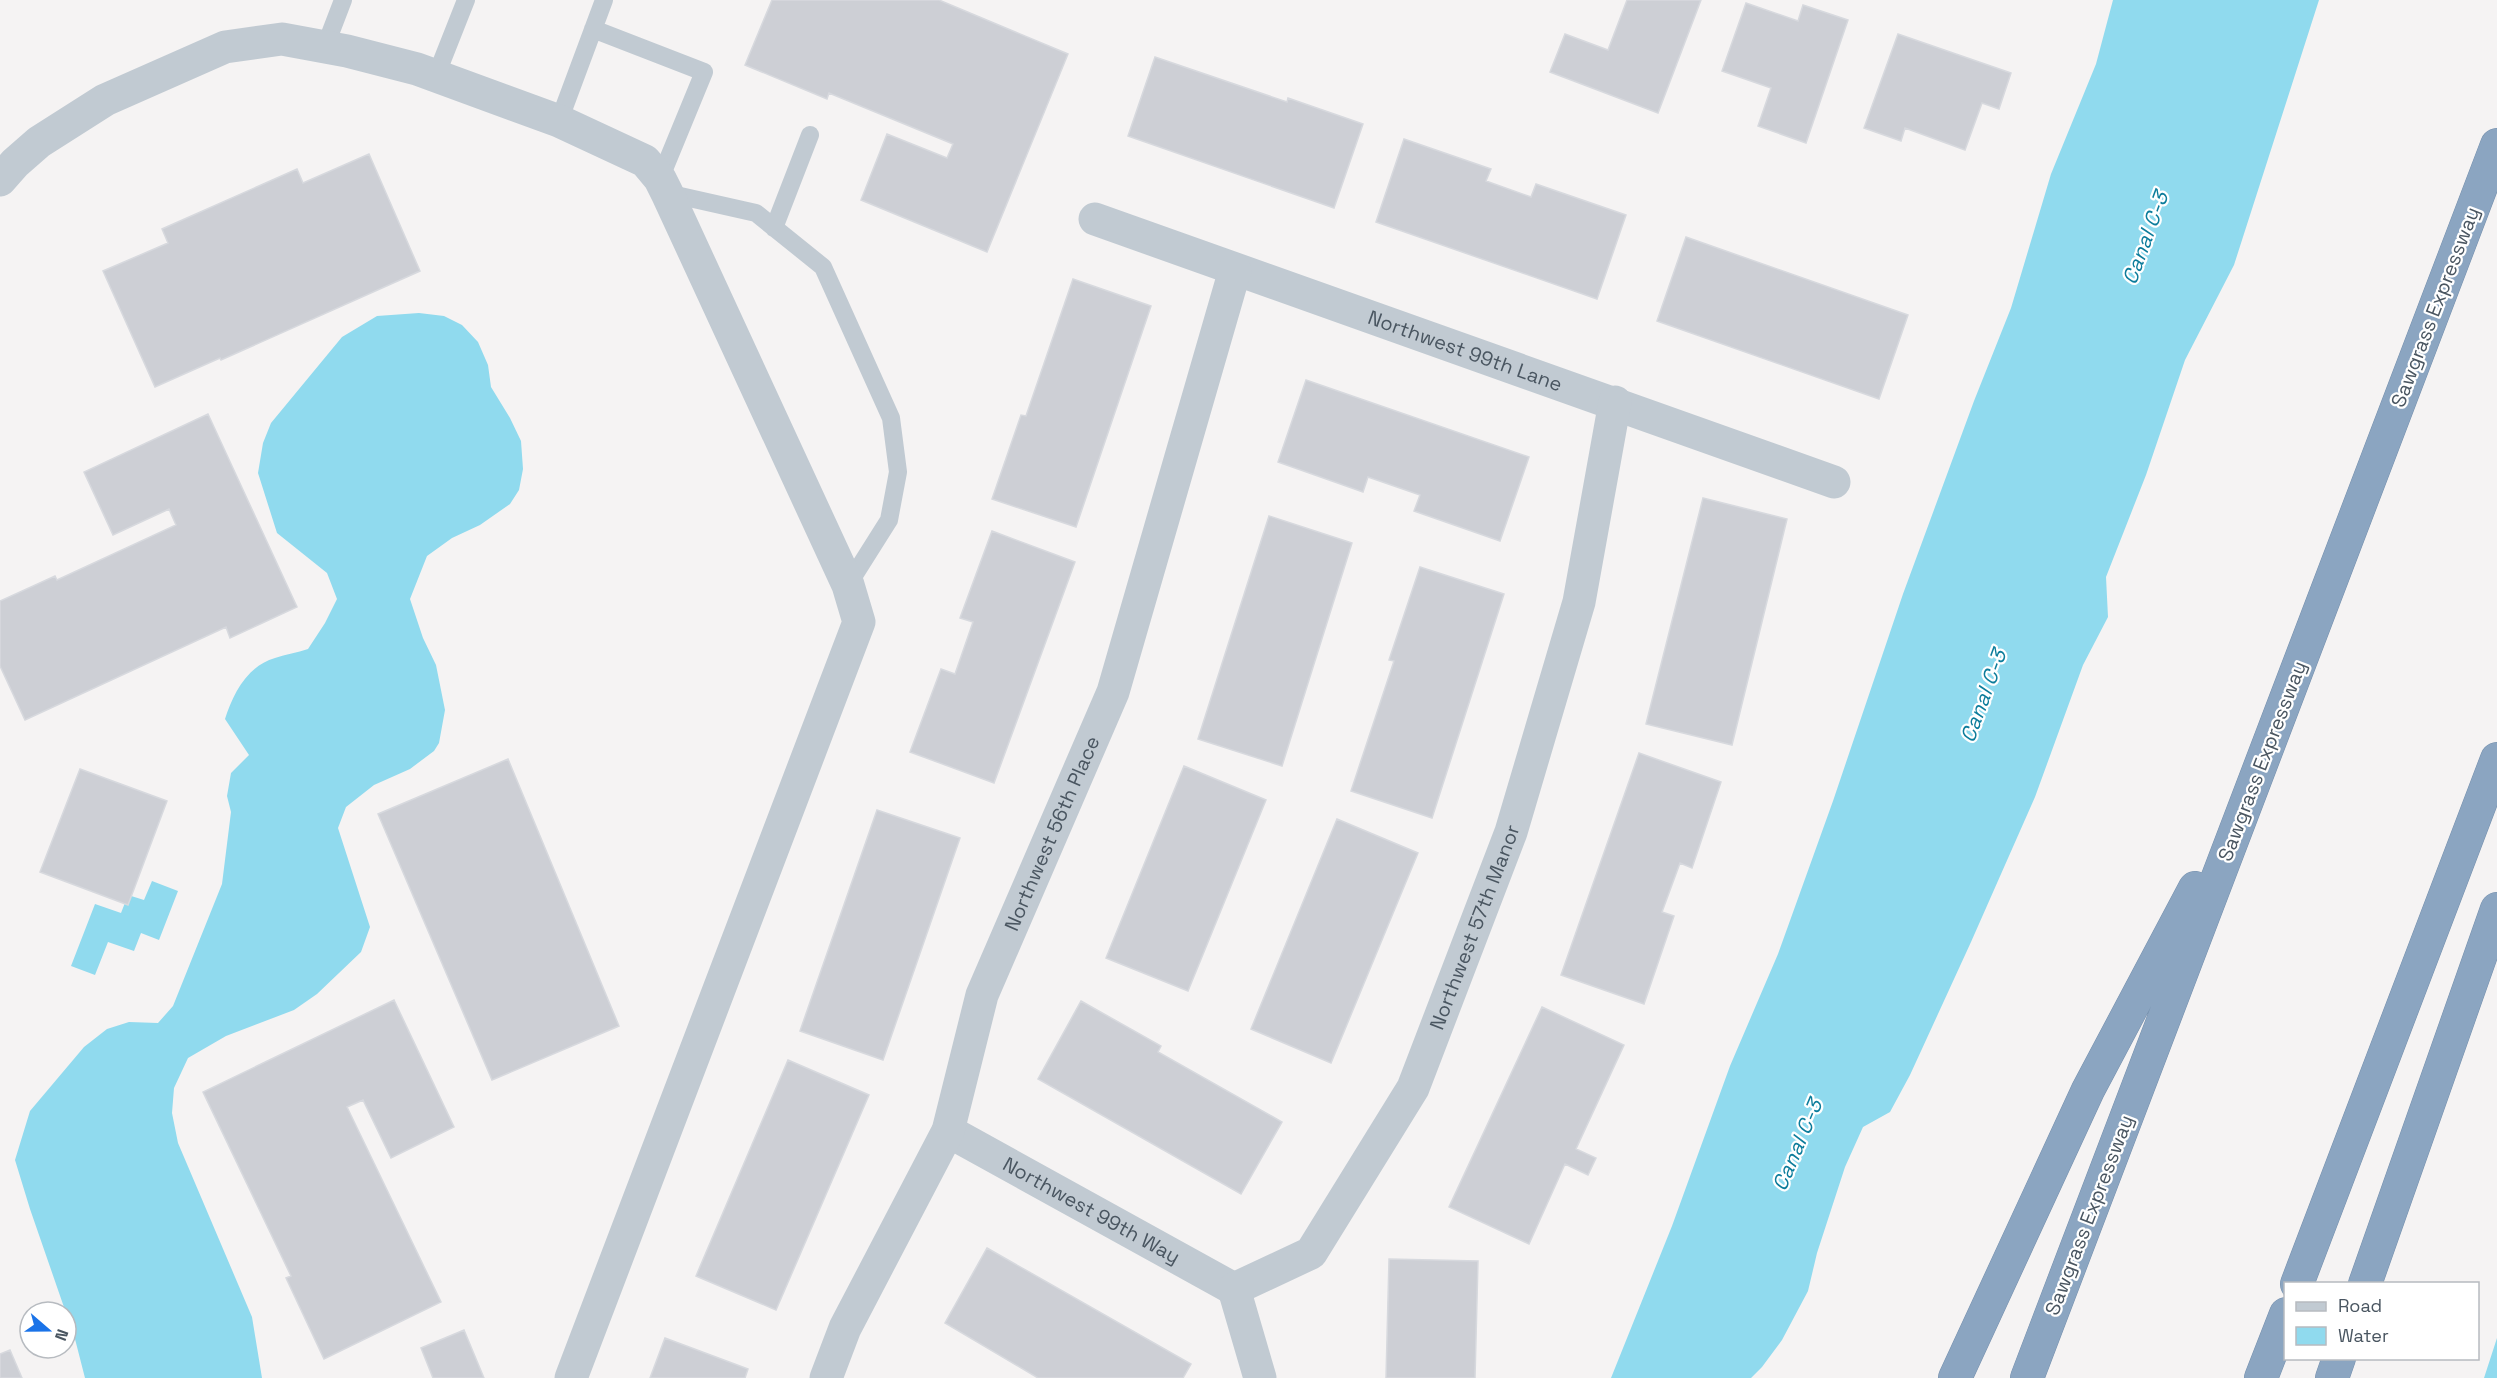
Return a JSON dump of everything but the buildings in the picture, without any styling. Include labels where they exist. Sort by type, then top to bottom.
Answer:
[{"type":"highway","name":"Sawgrass Expressway","points":[[2027,1378],[2497,145]]},
{"type":"highway","points":[[2298,1282],[2497,759]]},
{"type":"highway","points":[[1955,1378],[2088,1090],[2261,765]]},
{"type":"highway","points":[[2366,1282],[2497,909]]},
{"type":"highway","points":[[2261,1378],[2284,1319]]},
{"type":"highway","points":[[2332,1378],[2339,1360]]},
{"type":"street","points":[[0,180],[39,142],[105,100],[225,47],[282,39],[417,69],[559,121],[645,161],[664,186],[848,585],[859,622],[571,1378]]},
{"type":"street","name":"Northwest 99th Lane","points":[[1095,219],[1615,402],[1834,482]]},
{"type":"street","name":"Northwest 56th Place","points":[[826,1378],[845,1328],[948,1131],[982,995],[1113,692],[1235,270]]},
{"type":"street","name":"Northwest 57th Manor","points":[[1234,1289],[1311,1253],[1413,1088],[1511,832],[1579,602],[1615,402]]},
{"type":"street","name":"Northwest 99th Way","points":[[948,1131],[1234,1289]]},
{"type":"street","points":[[1234,1289],[1260,1378]]},
{"type":"lane","points":[[325,47],[343,0]]},
{"type":"lane","points":[[436,76],[466,0]]},
{"type":"lane","points":[[559,121],[604,0]]},
{"type":"lane","points":[[593,29],[704,72],[664,186],[756,213],[823,267],[891,418],[898,472],[889,520],[848,585]]},
{"type":"lane","points":[[774,228],[810,135]]},
{"type":"water","name":"Canal C-3","points":[[2113,0],[2319,0],[2234,265],[2185,360],[2146,475],[2106,577],[2108,617],[2083,665],[2035,797],[1910,1075],[1890,1112],[1863,1127],[1845,1167],[1817,1253],[1808,1291],[1782,1340],[1751,1378],[1611,1378],[1672,1226],[1730,1066],[1778,954],[1903,594],[2011,308],[2051,174],[2096,64]]},
{"type":"water","points":[[419,313],[444,316],[462,325],[478,342],[488,365],[491,387],[521,441],[523,469],[519,490],[510,504],[480,525],[452,538],[427,556],[410,599],[423,638],[436,665],[445,710],[439,743],[434,751],[410,769],[374,785],[346,807],[338,828],[370,927],[361,952],[317,994],[294,1010],[226,1036],[188,1058],[174,1088],[172,1113],[178,1143],[252,1317],[262,1378],[85,1378],[78,1351],[78,1300],[62,1300],[15,1160],[30,1111],[84,1047],[107,1029],[129,1022],[158,1023],[173,1006],[222,884],[231,812],[227,796],[231,773],[249,755],[225,719],[228,710],[242,682],[256,667],[275,658],[308,649],[337,599],[327,573],[277,533],[258,473],[263,443],[271,423],[342,337],[377,316]]},
{"type":"water","points":[[152,881],[178,891],[159,940],[141,933],[134,951],[108,942],[95,975],[71,966],[95,904],[121,913],[128,895],[144,900]]},
{"type":"water","points":[[2497,1338],[2497,1378],[2484,1378]]}]
